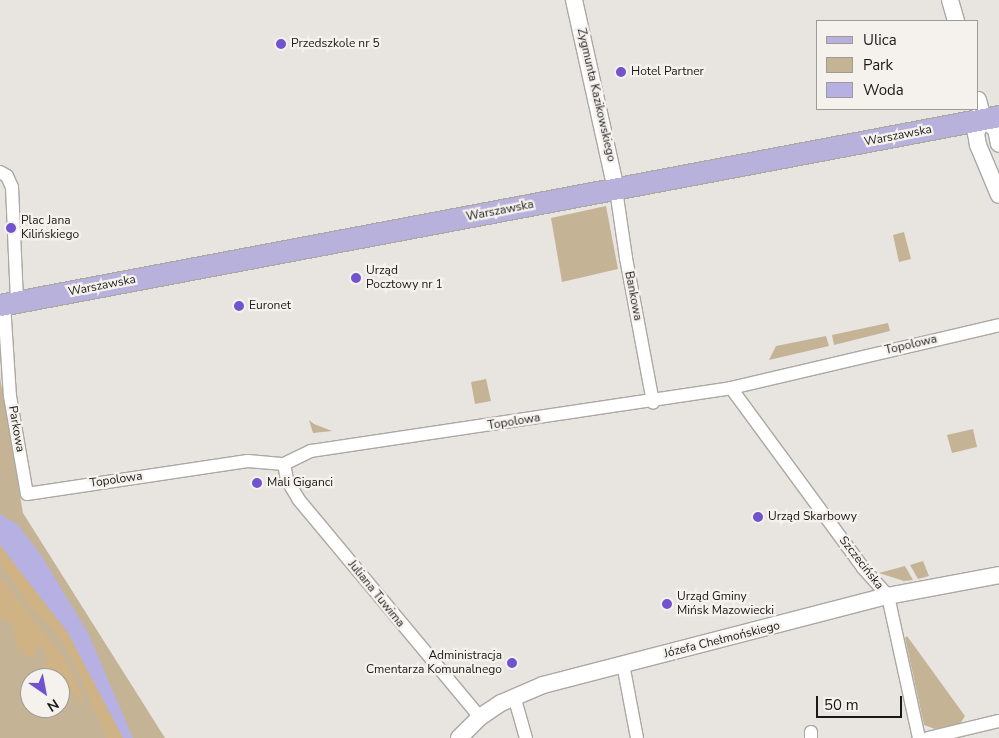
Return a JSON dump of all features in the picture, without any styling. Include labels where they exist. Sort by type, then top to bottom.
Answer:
[{"type":"main road","name":"Warszawska","points":[[7,304],[616,190],[987,111]]},
{"type":"street","name":"Zygmunta Kazikowskiego","points":[[574,0],[616,190]]},
{"type":"street","points":[[950,0],[956,20]]},
{"type":"street","points":[[987,111],[996,129],[999,144]]},
{"type":"street","points":[[987,111],[976,133],[978,145],[999,195]]},
{"type":"street","points":[[0,172],[7,176],[12,192],[7,304]]},
{"type":"street","name":"Bankowa","points":[[616,190],[626,258],[653,402]]},
{"type":"street","name":"Parkowa","points":[[7,304],[10,396],[27,494]]},
{"type":"street","name":"Topolowa","points":[[27,494],[248,461],[284,464],[311,451],[653,402],[731,388],[999,325]]},
{"type":"street","name":"Szczecińska","points":[[731,388],[858,561],[888,596],[919,738]]},
{"type":"street","name":"Juliana Tuwima","points":[[284,464],[287,480],[299,500],[480,717]]},
{"type":"street","name":"Józefa Chełmońskiego","points":[[459,738],[480,717],[514,696],[543,685],[888,596],[999,575]]},
{"type":"street","points":[[623,664],[637,738]]},
{"type":"street","points":[[514,696],[526,738]]},
{"type":"street","points":[[928,738],[999,720]]},
{"type":"green space","points":[[606,206],[618,269],[562,282],[551,218]]},
{"type":"green space","points":[[904,232],[911,259],[899,262],[893,235]]},
{"type":"green space","points":[[888,323],[890,331],[834,345],[832,335]]},
{"type":"green space","points":[[826,336],[829,346],[769,360],[776,346]]},
{"type":"green space","points":[[0,377],[23,513],[165,738],[0,738]]},
{"type":"green space","points":[[486,379],[491,401],[475,404],[471,382]]},
{"type":"green space","points":[[309,420],[314,424],[332,431],[313,433]]},
{"type":"green space","points":[[973,429],[977,447],[952,453],[947,435]]},
{"type":"green space","points":[[923,561],[929,576],[918,579],[910,565]]},
{"type":"green space","points":[[905,566],[913,580],[904,581],[879,573]]},
{"type":"green space","points":[[907,636],[965,716],[960,724],[935,729],[924,725],[905,638]]},
{"type":"shaded area","points":[[0,545],[68,633],[123,738],[107,738],[73,660],[56,632],[29,606],[0,562]]},
{"type":"shaded area","points":[[0,577],[70,668],[42,668],[47,661],[47,651],[41,646],[35,648],[35,657],[29,658],[17,646],[12,623],[0,618]]},
{"type":"shaded area","points":[[70,668],[84,700],[80,703],[73,692],[70,692]]},
{"type":"water","points":[[0,514],[18,525],[41,555],[88,633],[133,738],[123,738],[68,633],[0,545]]},
{"type":"place","name":"Przedszkole nr 5","points":[[281,44]]},
{"type":"place","name":"Hotel Partner","points":[[621,72]]},
{"type":"place","name":"Plac Jana Kilińskiego","points":[[11,228]]},
{"type":"place","name":"Urząd Pocztowy nr 1","points":[[356,278]]},
{"type":"place","name":"Euronet","points":[[239,306]]},
{"type":"place","name":"Mali Giganci","points":[[257,483]]},
{"type":"place","name":"Urząd Skarbowy","points":[[758,517]]},
{"type":"place","name":"Urząd Gminy Mińsk Mazowiecki","points":[[667,604]]},
{"type":"place","name":"Administracja Cmentarza Komunalnego","points":[[512,663]]}]
